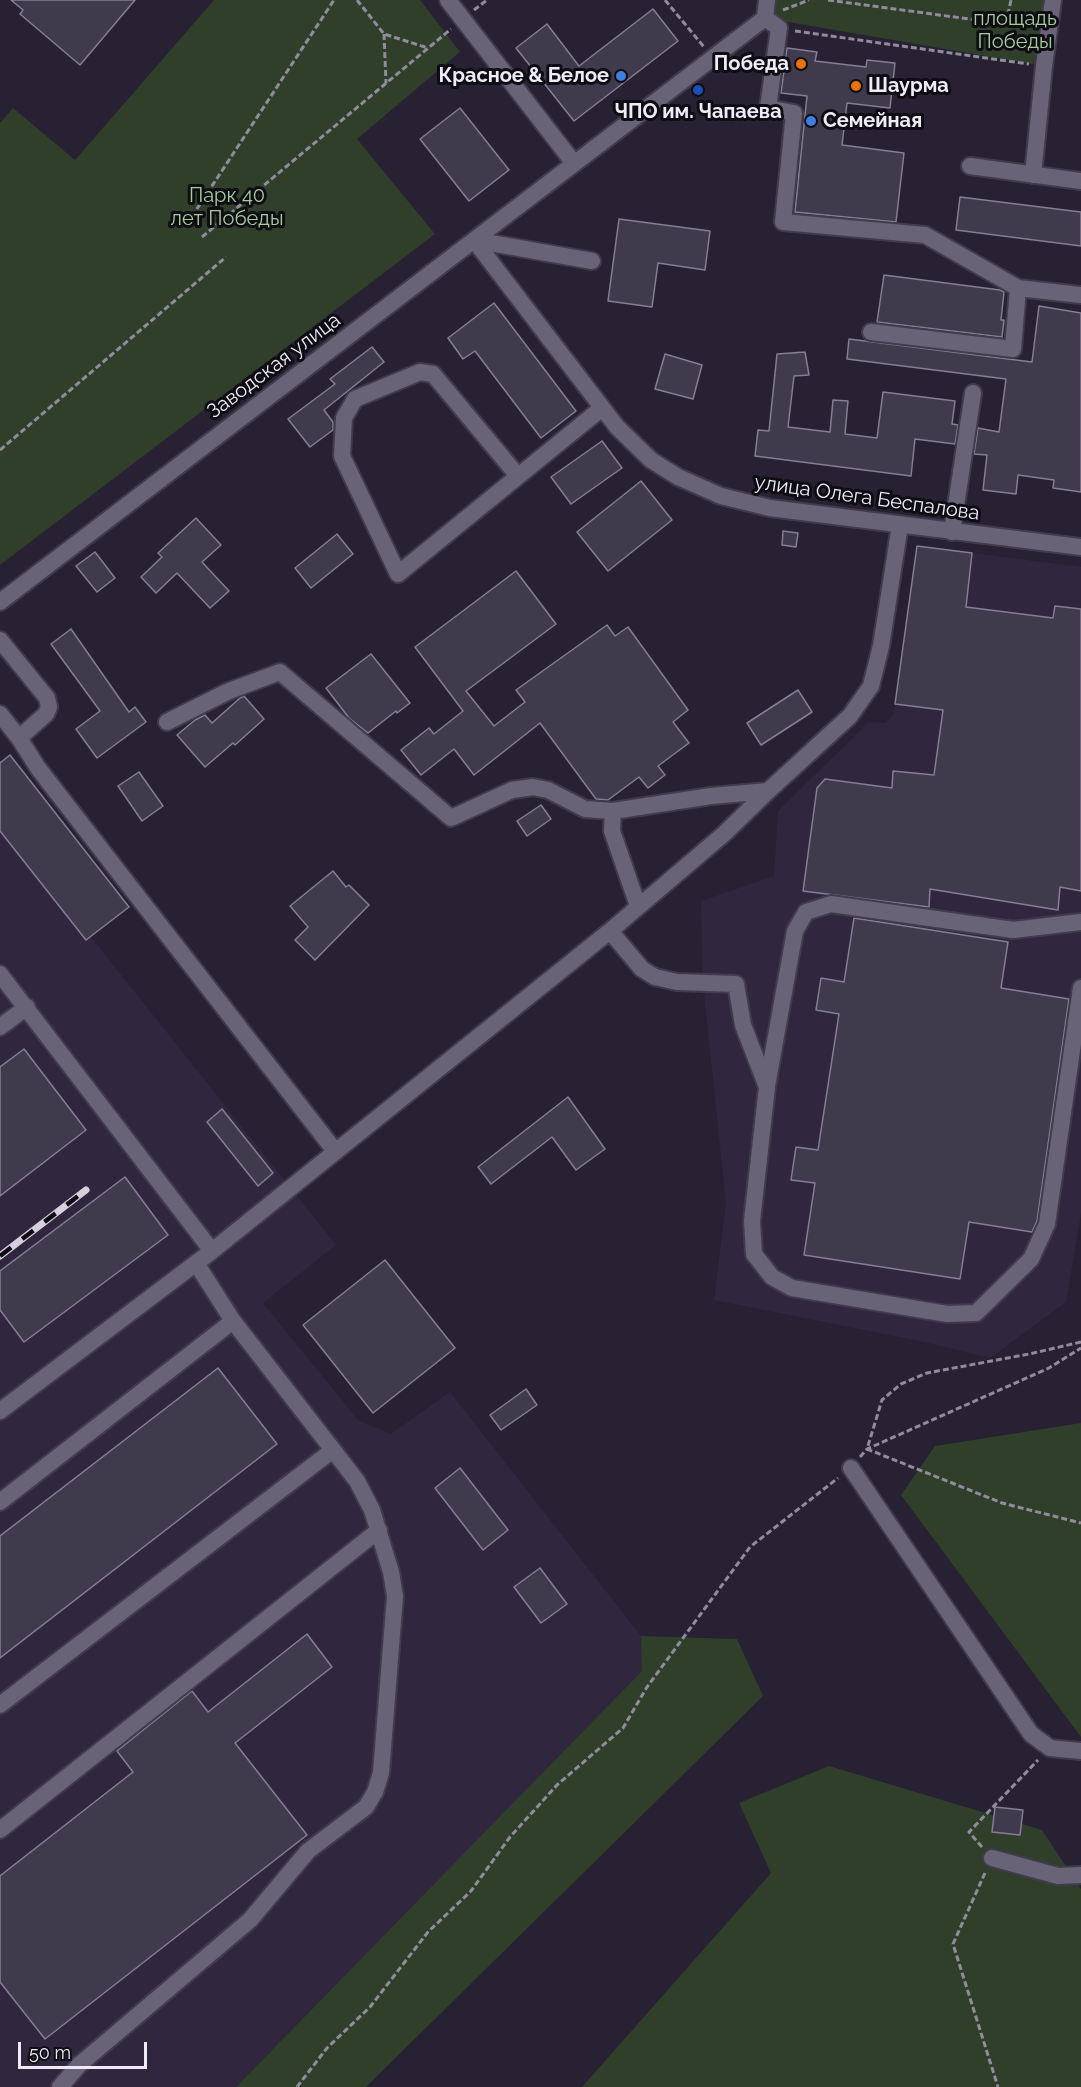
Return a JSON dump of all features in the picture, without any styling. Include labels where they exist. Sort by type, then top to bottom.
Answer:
[{"type":"street","points":[[448,0],[573,162]]},
{"type":"street","points":[[768,0],[765,18],[778,28],[768,108],[794,113],[783,222],[925,235],[1018,288],[1081,295]]},
{"type":"street","points":[[1033,175],[1053,0]]},
{"type":"street","name":"Заводская улица","points":[[0,602],[573,162],[765,18]]},
{"type":"street","points":[[970,166],[1081,181]]},
{"type":"street","points":[[474,240],[592,261]]},
{"type":"street","name":"улица Олега Беспалова","points":[[474,240],[616,427],[651,460],[678,477],[721,496],[770,508],[1081,547]]},
{"type":"street","points":[[871,332],[1012,349],[1018,288]]},
{"type":"street","points":[[518,476],[434,374],[420,372],[355,399],[344,418],[342,456],[398,574],[602,408]]},
{"type":"street","points":[[952,532],[973,393]]},
{"type":"street","points":[[0,1411],[212,1251],[610,931],[725,833],[850,717],[871,686],[881,646],[900,525]]},
{"type":"street","points":[[0,640],[47,698],[49,707],[46,714],[19,738]]},
{"type":"street","points":[[167,722],[229,691],[280,672],[451,818],[512,790],[533,788],[548,790],[585,809],[613,811],[711,796],[768,791]]},
{"type":"street","points":[[0,714],[38,768],[335,1151]]},
{"type":"street","points":[[613,811],[612,831],[638,906]]},
{"type":"street","points":[[1081,922],[1013,930],[831,904],[806,912],[795,931],[767,1087],[752,1221],[754,1254],[772,1277],[792,1288],[947,1314],[976,1313],[1031,1259],[1047,1224],[1081,988]]},
{"type":"street","points":[[610,931],[642,969],[655,977],[677,982],[736,984],[743,1025],[767,1087]]},
{"type":"street","points":[[0,974],[212,1251]]},
{"type":"street","points":[[0,1027],[27,1007]]},
{"type":"street","points":[[60,2087],[80,2065],[250,1920],[308,1851],[366,1807],[375,1792],[381,1773],[395,1596],[392,1572],[372,1510],[357,1481],[233,1322],[196,1263]]},
{"type":"street","points":[[0,1502],[233,1322]]},
{"type":"street","points":[[0,1705],[333,1450]]},
{"type":"street","points":[[851,1468],[1031,1734],[1050,1748],[1081,1751]]},
{"type":"street","points":[[0,1830],[379,1530]]},
{"type":"street","points":[[992,1858],[1058,1876],[1081,1875]]},
{"type":"path","points":[[187,224],[334,0]]},
{"type":"path","points":[[357,0],[384,34],[429,48]]},
{"type":"path","points":[[202,237],[487,0]]},
{"type":"path","points":[[665,0],[712,57]]},
{"type":"path","points":[[765,18],[809,0]]},
{"type":"path","points":[[828,0],[1006,24],[1011,0]]},
{"type":"path","points":[[778,28],[1044,66]]},
{"type":"path","points":[[384,34],[386,83]]},
{"type":"path","points":[[0,450],[226,257]]},
{"type":"path","points":[[297,2087],[327,2048],[370,2007],[428,1932],[471,1891],[510,1838],[557,1785],[623,1728],[647,1687],[750,1547],[851,1468],[867,1449],[882,1400],[901,1384],[927,1373],[1081,1342]]},
{"type":"path","points":[[867,1449],[1049,1368],[1081,1348]]},
{"type":"path","points":[[867,1449],[1002,1503],[1081,1523]]},
{"type":"path","points":[[998,2087],[953,1944],[992,1858],[969,1832],[1050,1748]]},
{"type":"shaded area","points":[[917,546],[1081,567],[1081,1213],[1066,1302],[990,1358],[929,1343],[714,1300],[726,1203],[703,983],[701,901],[774,876],[778,811],[869,722],[885,723],[894,714]]},
{"type":"shaded area","points":[[10,755],[129,907],[91,937],[336,1245],[263,1303],[358,1420],[391,1434],[450,1392],[641,1636],[643,1671],[236,2087],[0,2087],[0,763]]},
{"type":"green space","name":"Парк 40 лет Победы","points":[[214,0],[420,0],[460,52],[357,139],[435,234],[0,565],[0,123],[13,108],[75,160]]},
{"type":"green space","name":"площадь Победы","points":[[767,0],[1053,0],[1044,66],[765,18]]},
{"type":"green space","points":[[1081,1423],[1081,1737],[901,1495],[935,1446]]},
{"type":"green space","points":[[641,1636],[737,1639],[763,1696],[366,2087],[236,2087],[642,1671]]},
{"type":"green space","points":[[829,1766],[1042,1830],[1081,1889],[1081,2087],[582,2087],[771,1873],[739,1803]]},
{"type":"building","points":[[11,0],[135,0],[80,65],[20,14],[23,10]]},
{"type":"building","points":[[653,9],[678,41],[574,121],[516,48],[547,24],[579,66]]},
{"type":"building","points":[[787,48],[817,52],[815,61],[866,67],[867,60],[895,63],[890,108],[847,103],[842,145],[904,153],[896,222],[795,212],[807,96],[781,93]]},
{"type":"building","points":[[460,108],[509,170],[469,201],[420,139]]},
{"type":"building","points":[[960,197],[1081,212],[1081,246],[956,230]]},
{"type":"building","points":[[619,219],[710,231],[705,270],[658,263],[652,307],[608,301]]},
{"type":"building","points":[[884,275],[1004,292],[1002,337],[877,322]]},
{"type":"building","points":[[494,303],[576,411],[541,438],[475,351],[463,359],[448,338]]},
{"type":"building","points":[[1039,306],[1081,313],[1081,492],[1053,488],[1054,480],[1018,475],[1016,494],[983,490],[987,455],[974,454],[978,428],[999,432],[1006,379],[847,359],[849,339],[1032,362]]},
{"type":"building","points":[[372,347],[384,362],[324,410],[333,422],[333,430],[310,447],[288,419],[335,384],[330,379]]},
{"type":"building","points":[[805,352],[809,375],[794,376],[788,427],[830,432],[833,400],[848,401],[845,434],[877,438],[883,392],[955,401],[952,424],[958,425],[955,444],[915,439],[911,476],[755,456],[758,430],[769,431],[777,354]]},
{"type":"building","points":[[665,354],[702,365],[693,399],[655,389]]},
{"type":"building","points":[[602,441],[622,468],[571,504],[551,477]]},
{"type":"building","points":[[641,481],[672,520],[608,571],[577,532]]},
{"type":"building","points":[[196,518],[221,545],[202,562],[229,591],[210,608],[177,573],[156,593],[141,577],[162,557],[158,553]]},
{"type":"building","points":[[783,531],[798,533],[796,547],[782,545]]},
{"type":"building","points":[[337,534],[353,554],[311,588],[295,568]]},
{"type":"building","points":[[917,546],[972,553],[966,607],[1053,618],[1055,606],[1081,609],[1081,891],[1060,887],[1058,910],[930,889],[929,907],[803,891],[817,788],[825,779],[892,788],[893,771],[934,775],[943,710],[895,704]]},
{"type":"building","points":[[95,552],[115,578],[97,592],[76,566]]},
{"type":"building","points":[[516,571],[556,624],[466,691],[494,726],[525,702],[516,690],[607,625],[615,636],[628,627],[688,710],[673,722],[689,743],[658,766],[665,775],[648,788],[639,777],[608,800],[596,799],[540,723],[474,775],[454,749],[421,775],[401,750],[429,728],[434,734],[463,711],[415,647]]},
{"type":"building","points":[[71,629],[129,712],[135,707],[146,722],[97,758],[76,729],[100,711],[51,644]]},
{"type":"building","points":[[371,654],[410,703],[368,733],[349,718],[326,688]]},
{"type":"building","points":[[798,690],[812,712],[761,745],[747,723]]},
{"type":"building","points":[[244,696],[264,719],[235,745],[233,743],[205,767],[177,735],[205,715],[212,723]]},
{"type":"building","points":[[10,755],[129,907],[86,940],[0,831],[0,763]]},
{"type":"building","points":[[139,772],[163,806],[142,821],[118,786]]},
{"type":"building","points":[[541,805],[551,819],[527,836],[517,821]]},
{"type":"building","points":[[333,871],[346,887],[349,885],[369,905],[315,960],[295,940],[308,927],[290,906]]},
{"type":"building","points":[[854,918],[1008,942],[1001,988],[1069,999],[1037,1221],[1032,1232],[969,1222],[960,1279],[804,1255],[815,1183],[791,1180],[796,1147],[818,1150],[839,1014],[816,1010],[821,978],[844,982]]},
{"type":"building","points":[[24,1049],[86,1130],[0,1196],[0,1067]]},
{"type":"building","points":[[568,1097],[605,1149],[576,1170],[552,1137],[491,1184],[478,1167]]},
{"type":"building","points":[[222,1109],[273,1173],[258,1186],[207,1122]]},
{"type":"building","points":[[125,1177],[168,1235],[24,1342],[0,1310],[0,1271]]},
{"type":"building","points":[[385,1260],[455,1348],[373,1413],[303,1325]]},
{"type":"building","points":[[218,1368],[277,1444],[0,1658],[0,1536]]},
{"type":"building","points":[[526,1389],[537,1405],[501,1430],[490,1415]]},
{"type":"building","points":[[460,1468],[508,1530],[483,1550],[435,1488]]},
{"type":"building","points":[[540,1568],[567,1604],[541,1623],[514,1587]]},
{"type":"building","points":[[307,1634],[332,1667],[235,1743],[307,1835],[45,2039],[0,1982],[0,1876],[133,1772],[117,1751],[192,1691],[208,1712]]},
{"type":"building","points":[[995,1807],[1023,1810],[1020,1835],[992,1832]]},
{"type":"railway","points":[[0,1256],[86,1190]]},
{"type":"place","name":"Победа","points":[[801,64]]},
{"type":"place","name":"Красное & Белое","points":[[621,76]]},
{"type":"place","name":"Шаурма","points":[[856,86]]},
{"type":"place","name":"ЧПО им. Чапаева","points":[[698,90]]},
{"type":"place","name":"Семейная","points":[[811,121]]}]
